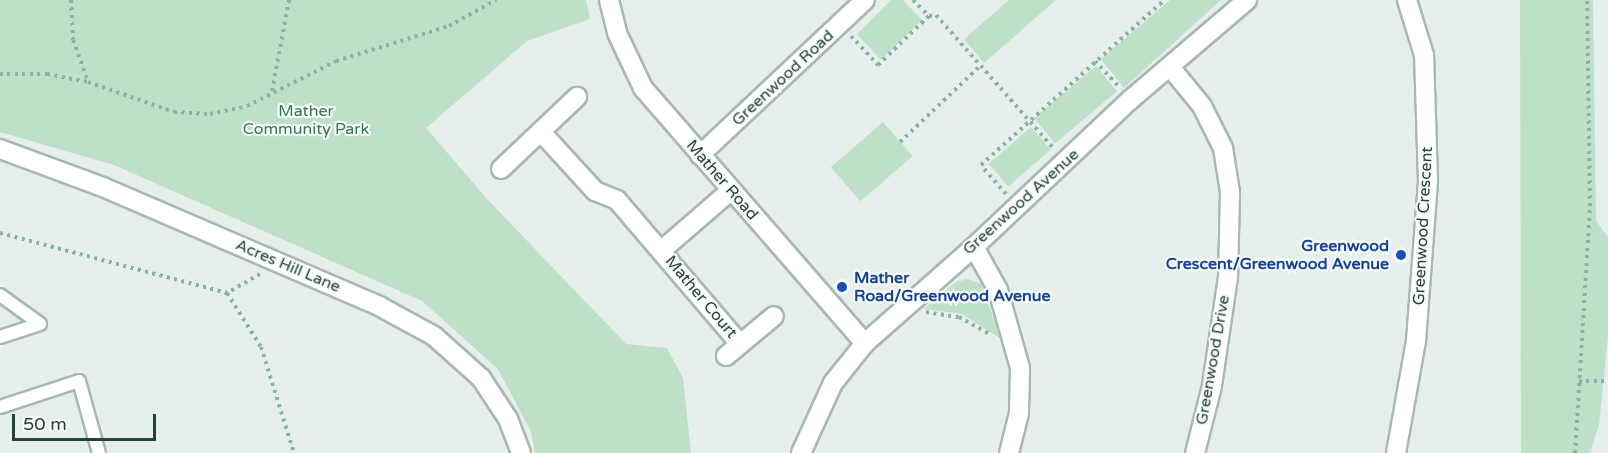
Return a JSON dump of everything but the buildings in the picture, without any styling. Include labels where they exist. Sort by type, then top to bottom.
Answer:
[{"type":"street","name":"Mather Road","points":[[609,0],[617,33],[643,88],[730,191],[865,343]]},
{"type":"street","name":"Greenwood Road","points":[[700,155],[840,26],[865,0]]},
{"type":"street","name":"Greenwood Avenue","points":[[801,453],[833,383],[865,343],[902,307],[974,247],[1130,100],[1247,0]]},
{"type":"street","name":"Greenwood Crescent","points":[[1396,453],[1416,342],[1428,181],[1424,55],[1407,0]]},
{"type":"street","name":"Greenwood Drive","points":[[1170,67],[1202,106],[1223,148],[1230,192],[1228,277],[1212,386],[1195,453]]},
{"type":"street","points":[[501,169],[542,133],[577,97]]},
{"type":"street","name":"Mather Court","points":[[542,133],[595,191],[616,200],[662,250],[740,344]]},
{"type":"street","name":"Acres Hill Lane","points":[[0,149],[103,187],[380,306],[435,336],[481,378],[508,419],[521,453]]},
{"type":"street","name":"Mather Court","points":[[662,250],[730,191]]},
{"type":"street","points":[[974,247],[998,290],[1017,356],[1019,413],[1009,453]]},
{"type":"street","name":"Mather Court","points":[[726,356],[774,316]]},
{"type":"lane","points":[[0,295],[40,324],[0,337]]},
{"type":"lane","points":[[0,407],[79,381],[99,453]]},
{"type":"path","points":[[76,0],[70,1],[73,40],[88,82]]},
{"type":"path","points":[[272,92],[289,0]]},
{"type":"path","points":[[0,74],[47,74],[88,82],[174,112],[210,114],[247,106],[336,62],[449,26],[496,0]]},
{"type":"path","points":[[913,0],[929,16]]},
{"type":"path","points":[[1017,206],[981,165],[1164,0]]},
{"type":"path","points":[[1575,453],[1590,206],[1587,0]]},
{"type":"path","points":[[840,26],[879,65],[929,16],[936,15],[1031,120],[1065,163]]},
{"type":"path","points":[[962,45],[966,42]]},
{"type":"path","points":[[1095,61],[1130,100]]},
{"type":"path","points":[[900,142],[981,65]]},
{"type":"path","points":[[0,233],[227,293],[261,347],[294,453]]},
{"type":"path","points":[[227,293],[279,263]]},
{"type":"path","points":[[902,307],[975,323],[1017,356]]},
{"type":"path","points":[[1579,381],[1608,381]]},
{"type":"green space","name":"Mather Community Park","points":[[0,0],[586,0],[590,19],[527,41],[426,128],[488,200],[626,344],[667,348],[683,378],[691,453],[535,453],[531,432],[498,369],[422,301],[114,165],[0,132]]},
{"type":"green space","points":[[891,0],[903,0],[922,20],[881,60],[857,34]]},
{"type":"green space","points":[[1009,0],[1056,0],[984,63],[964,39]]},
{"type":"green space","points":[[1170,0],[1221,0],[1124,88],[1101,59]]},
{"type":"green space","points":[[1520,0],[1593,0],[1596,221],[1608,237],[1608,337],[1599,425],[1590,453],[1521,453]]},
{"type":"green space","points":[[1096,66],[1117,91],[1055,143],[1034,118]]},
{"type":"green space","points":[[883,122],[913,156],[860,201],[831,167]]},
{"type":"green space","points":[[1031,127],[1051,150],[1008,186],[989,164]]},
{"type":"green space","points":[[968,279],[981,284],[1001,339],[962,314],[924,309],[956,282]]},
{"type":"place","name":"Greenwood Crescent/Greenwood Avenue","points":[[1401,255]]},
{"type":"place","name":"Mather Road/Greenwood Avenue","points":[[842,287]]}]
